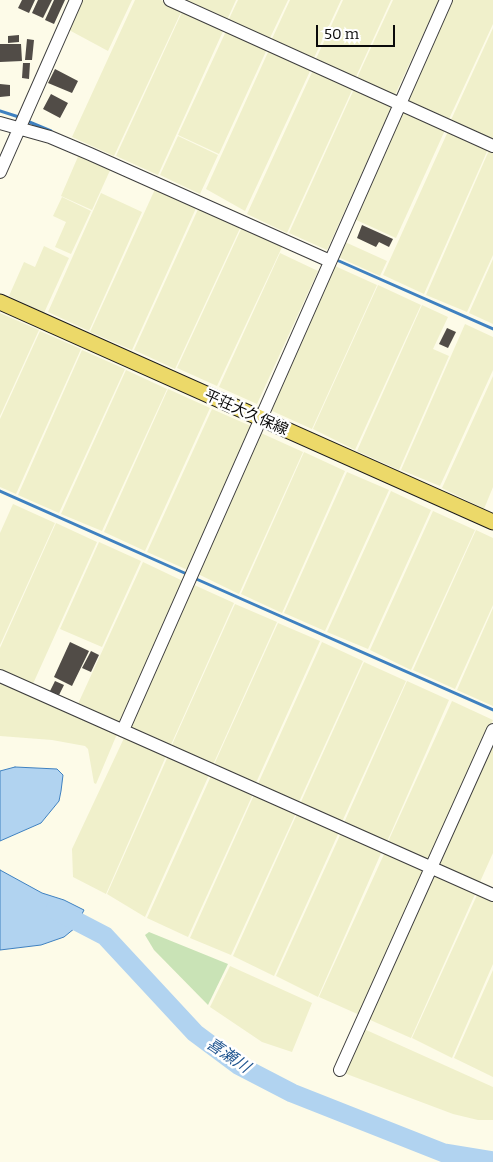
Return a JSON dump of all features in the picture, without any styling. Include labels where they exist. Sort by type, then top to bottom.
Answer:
[{"type":"main road","name":"平荘大久保線","points":[[0,302],[493,522]]},
{"type":"street","points":[[0,172],[76,0]]},
{"type":"street","points":[[170,0],[493,146]]},
{"type":"street","points":[[122,730],[446,0]]},
{"type":"street","points":[[0,123],[20,128],[90,154],[330,261]]},
{"type":"street","points":[[0,676],[493,895]]},
{"type":"street","points":[[340,1070],[493,730]]},
{"type":"green space","points":[[82,0],[132,0],[108,51],[69,30]]},
{"type":"green space","points":[[135,0],[161,0],[182,10],[114,156],[72,137]]},
{"type":"green space","points":[[186,0],[236,0],[227,20]]},
{"type":"green space","points":[[238,0],[288,0],[269,40],[228,21]]},
{"type":"green space","points":[[290,0],[341,0],[313,60],[271,41]]},
{"type":"green space","points":[[343,0],[391,0],[355,79],[315,61]]},
{"type":"green space","points":[[393,0],[439,0],[394,97],[356,80]]},
{"type":"green space","points":[[453,0],[493,0],[493,24],[449,119],[407,100]]},
{"type":"green space","points":[[183,10],[224,29],[158,175],[116,156]]},
{"type":"green space","points":[[493,28],[493,139],[451,120]]},
{"type":"green space","points":[[227,29],[268,47],[219,154],[178,135]]},
{"type":"green space","points":[[269,50],[311,69],[245,211],[206,189]]},
{"type":"green space","points":[[313,70],[353,88],[287,233],[247,214]]},
{"type":"green space","points":[[354,89],[392,106],[327,250],[289,233]]},
{"type":"green space","points":[[404,108],[446,128],[396,238],[354,219]]},
{"type":"green space","points":[[449,129],[489,147],[424,294],[383,275]]},
{"type":"green space","points":[[178,136],[218,155],[200,194],[160,175]]},
{"type":"green space","points":[[490,148],[493,150],[493,255],[467,312],[426,295]]},
{"type":"green space","points":[[80,152],[112,166],[92,210],[61,196]]},
{"type":"green space","points":[[156,187],[197,206],[132,350],[90,332]]},
{"type":"green space","points":[[101,193],[142,212],[89,331],[48,312]]},
{"type":"green space","points":[[62,197],[91,211],[71,254],[55,247],[66,222],[53,216]]},
{"type":"green space","points":[[199,207],[241,226],[175,369],[134,350]]},
{"type":"green space","points":[[242,227],[283,245],[217,386],[177,368]]},
{"type":"green space","points":[[345,242],[387,261],[380,276],[338,257]]},
{"type":"green space","points":[[44,246],[69,258],[44,313],[9,296],[24,262],[35,267]]},
{"type":"green space","points":[[280,253],[318,271],[257,404],[219,387]]},
{"type":"green space","points":[[493,259],[493,324],[469,313]]},
{"type":"green space","points":[[335,266],[377,285],[312,429],[270,410]]},
{"type":"green space","points":[[378,285],[421,305],[355,450],[313,429]]},
{"type":"green space","points":[[422,305],[448,317],[433,349],[449,356],[399,470],[357,451]]},
{"type":"green space","points":[[0,313],[39,330],[0,416]]},
{"type":"green space","points":[[465,324],[493,337],[493,370],[440,486],[401,470]]},
{"type":"green space","points":[[40,331],[81,349],[16,494],[0,487],[0,419]]},
{"type":"green space","points":[[82,350],[125,369],[59,513],[18,495]]},
{"type":"green space","points":[[126,370],[167,389],[102,531],[61,514]]},
{"type":"green space","points":[[493,376],[493,487],[484,509],[442,488]]},
{"type":"green space","points":[[168,389],[210,408],[145,551],[104,532]]},
{"type":"green space","points":[[212,409],[253,427],[190,571],[147,552]]},
{"type":"green space","points":[[261,433],[303,452],[239,594],[198,574]]},
{"type":"green space","points":[[304,452],[345,471],[282,613],[241,594]]},
{"type":"green space","points":[[347,472],[389,490],[325,631],[284,613]]},
{"type":"green space","points":[[391,491],[431,510],[368,649],[327,632]]},
{"type":"green space","points":[[13,504],[55,523],[0,645],[0,533]]},
{"type":"green space","points":[[433,511],[475,530],[411,670],[370,650]]},
{"type":"green space","points":[[56,523],[97,542],[32,686],[0,671],[0,648]]},
{"type":"green space","points":[[476,530],[493,538],[493,605],[455,689],[413,670]]},
{"type":"green space","points":[[99,542],[141,561],[102,647],[60,629]]},
{"type":"green space","points":[[143,562],[183,581],[119,723],[77,706]]},
{"type":"green space","points":[[192,584],[234,603],[170,747],[128,727]]},
{"type":"green space","points":[[235,604],[277,622],[212,767],[171,747]]},
{"type":"green space","points":[[493,608],[493,706],[457,690]]},
{"type":"green space","points":[[278,623],[320,641],[255,785],[213,767]]},
{"type":"green space","points":[[322,642],[363,661],[298,804],[257,786]]},
{"type":"green space","points":[[364,662],[406,681],[341,824],[300,804]]},
{"type":"green space","points":[[407,681],[449,700],[386,844],[343,825]]},
{"type":"green space","points":[[0,683],[117,734],[96,784],[94,783],[88,749],[85,746],[52,740],[0,736]]},
{"type":"green space","points":[[452,701],[493,720],[430,863],[387,844]]},
{"type":"green space","points":[[125,736],[166,756],[106,894],[73,877],[72,849]]},
{"type":"green space","points":[[493,743],[493,853],[479,884],[437,865]]},
{"type":"green space","points":[[168,756],[209,775],[145,917],[107,894]]},
{"type":"green space","points":[[211,776],[253,794],[188,937],[147,918]]},
{"type":"green space","points":[[254,795],[296,813],[231,955],[190,938]]},
{"type":"green space","points":[[297,814],[339,832],[274,976],[233,956]]},
{"type":"green space","points":[[341,833],[382,851],[318,997],[276,976]]},
{"type":"green space","points":[[385,852],[426,871],[362,1016],[319,997]]},
{"type":"green space","points":[[435,873],[476,892],[411,1038],[368,1019]]},
{"type":"green space","points":[[478,893],[493,900],[493,964],[452,1058],[412,1038]]},
{"type":"green space","points":[[149,932],[228,964],[208,1005],[154,950],[145,935]]},
{"type":"green space","points":[[230,966],[312,1003],[292,1052],[262,1042],[210,1007]]},
{"type":"green space","points":[[493,970],[493,1077],[454,1058]]},
{"type":"green space","points":[[364,1029],[493,1087],[493,1120],[478,1120],[453,1114],[344,1073]]},
{"type":"water","points":[[15,767],[57,769],[63,775],[59,801],[41,823],[0,841],[0,771]]},
{"type":"water","points":[[0,870],[42,893],[64,900],[84,910],[75,928],[64,937],[41,945],[0,950]]},
{"type":"building","points":[[22,0],[35,0],[29,13],[18,8]]},
{"type":"building","points":[[38,0],[52,0],[43,18],[32,13]]},
{"type":"building","points":[[54,0],[65,0],[54,24],[45,20]]},
{"type":"building","points":[[19,35],[19,42],[8,43],[8,36]]},
{"type":"building","points":[[27,39],[34,40],[32,60],[25,60]]},
{"type":"building","points":[[0,44],[21,44],[22,61],[0,62]]},
{"type":"building","points":[[23,63],[30,63],[29,79],[22,78]]},
{"type":"building","points":[[55,69],[78,81],[72,93],[48,83]]},
{"type":"building","points":[[0,84],[10,85],[10,96],[0,97]]},
{"type":"building","points":[[51,94],[68,103],[60,118],[43,109]]},
{"type":"building","points":[[362,225],[393,239],[389,247],[379,242],[376,247],[357,238]]},
{"type":"building","points":[[447,328],[456,332],[448,348],[439,344]]},
{"type":"building","points":[[70,642],[89,651],[72,686],[54,677]]},
{"type":"building","points":[[91,651],[99,655],[91,672],[82,668]]},
{"type":"building","points":[[55,681],[64,685],[59,695],[50,691]]},
{"type":"waterway","points":[[0,111],[22,118]]},
{"type":"waterway","points":[[27,121],[51,131]]},
{"type":"waterway","points":[[339,261],[493,329]]},
{"type":"waterway","points":[[0,491],[189,575]]},
{"type":"waterway","points":[[194,578],[493,710]]},
{"type":"waterway","name":"喜瀬川","points":[[55,910],[105,936],[195,1033],[238,1065],[292,1093],[444,1153],[493,1161]]}]
